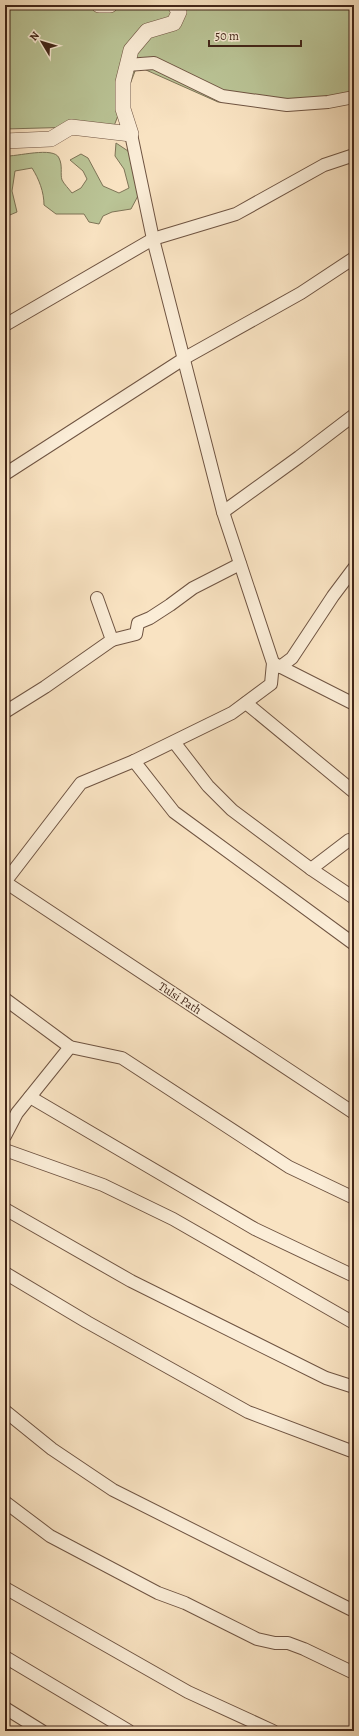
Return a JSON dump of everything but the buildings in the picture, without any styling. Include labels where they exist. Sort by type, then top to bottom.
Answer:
[{"type":"street","points":[[99,5],[110,5]]},
{"type":"street","points":[[5,882],[81,783],[134,761],[232,713],[271,684],[277,665],[240,564],[223,512],[153,239],[132,134],[123,109],[123,82],[131,50],[147,31],[174,23],[179,12],[175,5]]},
{"type":"street","points":[[127,65],[154,63],[222,96],[287,105],[328,102],[354,97]]},
{"type":"street","points":[[5,141],[51,139],[71,127],[132,134]]},
{"type":"street","points":[[5,325],[153,239],[236,214],[324,165],[354,155]]},
{"type":"street","points":[[5,474],[184,359],[301,293],[354,258]]},
{"type":"street","points":[[223,512],[354,415]]},
{"type":"street","points":[[5,712],[45,687],[112,640],[136,634],[138,623],[150,618],[193,588],[240,564]]},
{"type":"street","points":[[277,665],[292,658],[333,596],[354,568]]},
{"type":"street","points":[[97,598],[112,640]]},
{"type":"street","points":[[277,665],[354,704]]},
{"type":"street","points":[[246,703],[354,792]]},
{"type":"street","points":[[174,742],[208,786],[232,810],[311,869],[354,898]]},
{"type":"street","points":[[134,761],[174,812],[354,944]]},
{"type":"street","points":[[311,869],[349,840],[354,843]]},
{"type":"street","name":"Tulsi Path","points":[[5,882],[354,1113]]},
{"type":"street","points":[[5,999],[70,1046],[122,1058],[289,1167],[354,1198]]},
{"type":"street","points":[[5,1136],[17,1113],[70,1046]]},
{"type":"street","points":[[30,1097],[255,1229],[354,1276]]},
{"type":"street","points":[[5,1150],[103,1185],[173,1219],[354,1323]]},
{"type":"street","points":[[5,1209],[131,1281],[326,1378],[354,1387]]},
{"type":"street","points":[[5,1273],[87,1322],[248,1412],[354,1452]]},
{"type":"street","points":[[5,1411],[52,1449],[113,1490],[354,1611]]},
{"type":"street","points":[[5,1502],[50,1536],[158,1593],[185,1603],[257,1639],[288,1644],[304,1649],[354,1673]]},
{"type":"street","points":[[5,1588],[188,1692],[273,1731]]},
{"type":"street","points":[[5,1657],[129,1731]]},
{"type":"street","points":[[5,1708],[42,1731]]},
{"type":"green space","points":[[5,5],[354,5],[354,92],[322,101],[218,102],[137,66],[114,126],[5,129]]},
{"type":"green space","points":[[116,143],[128,151],[140,181],[139,194],[131,209],[112,212],[103,216],[99,224],[89,222],[84,214],[56,214],[44,205],[41,186],[32,168],[15,171],[12,191],[17,212],[5,217],[5,156],[43,152],[56,155],[60,161],[62,180],[72,193],[81,188],[87,179],[83,171],[70,160],[81,154],[88,158],[103,186],[119,193],[129,188],[124,169],[115,156]]}]
